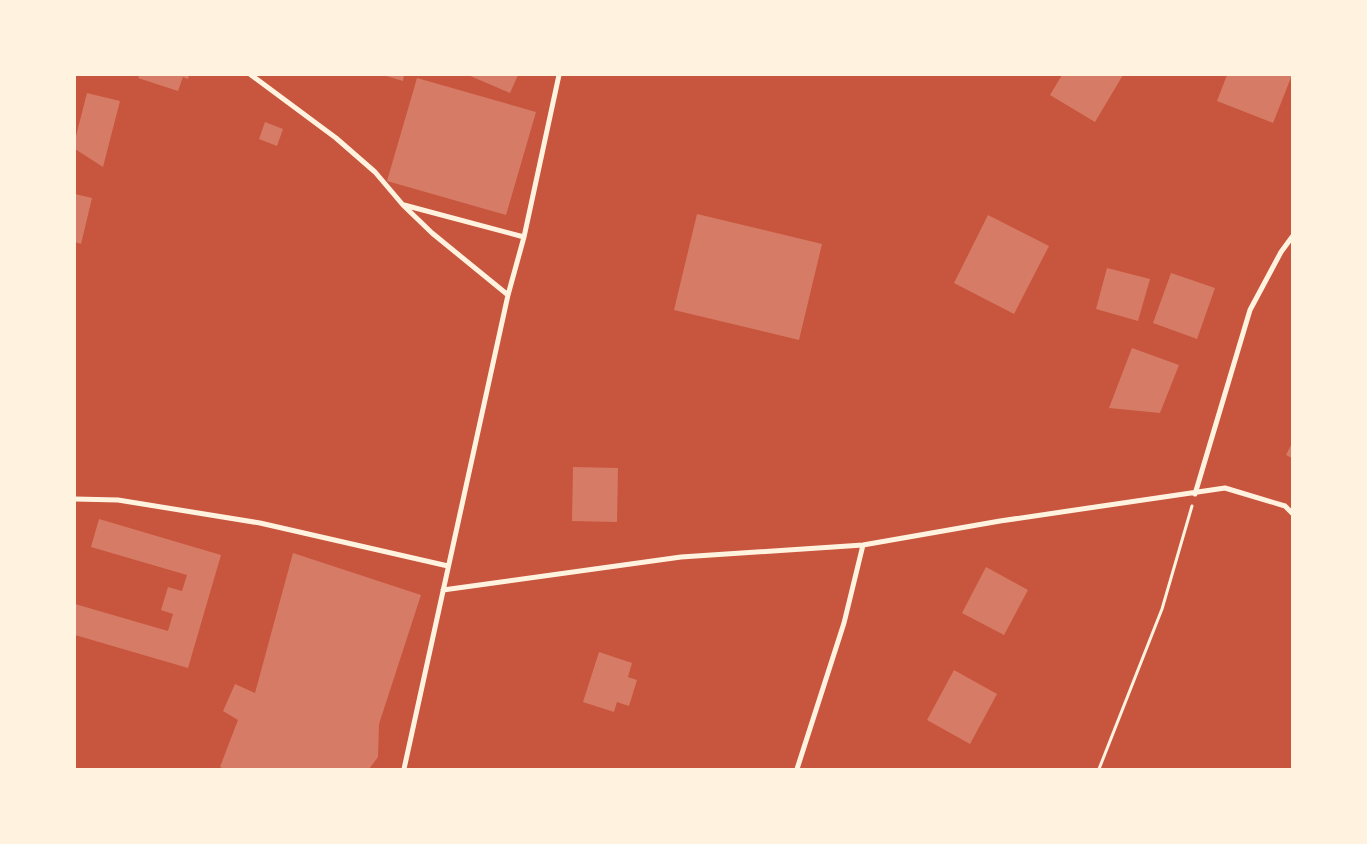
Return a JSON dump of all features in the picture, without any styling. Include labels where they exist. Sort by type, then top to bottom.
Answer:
[{"type":"street","points":[[251,75],[336,138],[375,172],[403,205],[432,233],[508,295]]},
{"type":"street","points":[[404,769],[508,295],[524,237],[559,75]]},
{"type":"street","points":[[403,205],[524,237]]},
{"type":"street","points":[[1195,494],[1250,310],[1281,252],[1292,237]]},
{"type":"street","points":[[443,590],[681,557],[862,545],[1018,518],[1195,494],[1225,488],[1285,506],[1292,513]]},
{"type":"street","points":[[75,499],[118,500],[260,523],[448,566]]},
{"type":"street","points":[[797,769],[844,623],[862,545]]},
{"type":"path","points":[[1099,769],[1162,609],[1195,494]]},
{"type":"building","points":[[140,75],[189,75],[188,79],[183,77],[178,91],[138,78]]},
{"type":"building","points":[[383,75],[404,75],[403,81]]},
{"type":"building","points":[[468,75],[518,75],[510,93]]},
{"type":"building","points":[[1062,75],[1123,75],[1095,122],[1050,95]]},
{"type":"building","points":[[1227,75],[1292,75],[1273,123],[1217,101]]},
{"type":"building","points":[[417,78],[536,112],[506,215],[387,181]]},
{"type":"building","points":[[87,93],[120,101],[103,167],[75,149],[75,140]]},
{"type":"building","points":[[265,122],[283,129],[277,146],[259,139]]},
{"type":"building","points":[[75,194],[92,198],[81,244],[75,242]]},
{"type":"building","points":[[697,214],[822,244],[799,340],[674,310]]},
{"type":"building","points":[[988,215],[1049,246],[1014,314],[954,283]]},
{"type":"building","points":[[1107,268],[1150,279],[1138,321],[1096,309]]},
{"type":"building","points":[[1171,273],[1215,288],[1197,339],[1153,323]]},
{"type":"building","points":[[1132,348],[1179,365],[1160,413],[1109,408]]},
{"type":"building","points":[[1292,443],[1292,458],[1286,455]]},
{"type":"building","points":[[573,467],[618,468],[617,522],[572,521]]},
{"type":"building","points":[[99,519],[221,555],[188,668],[75,635],[75,604],[168,631],[173,614],[161,610],[168,587],[182,591],[187,575],[91,547]]},
{"type":"building","points":[[293,553],[421,595],[379,724],[378,757],[369,769],[224,769],[220,767],[238,720],[223,711],[235,684],[255,693]]},
{"type":"building","points":[[986,567],[1028,590],[1004,635],[962,613]]},
{"type":"building","points":[[599,652],[632,663],[628,677],[637,680],[629,706],[617,702],[614,712],[583,702]]},
{"type":"building","points":[[954,670],[997,694],[970,744],[927,720]]}]
